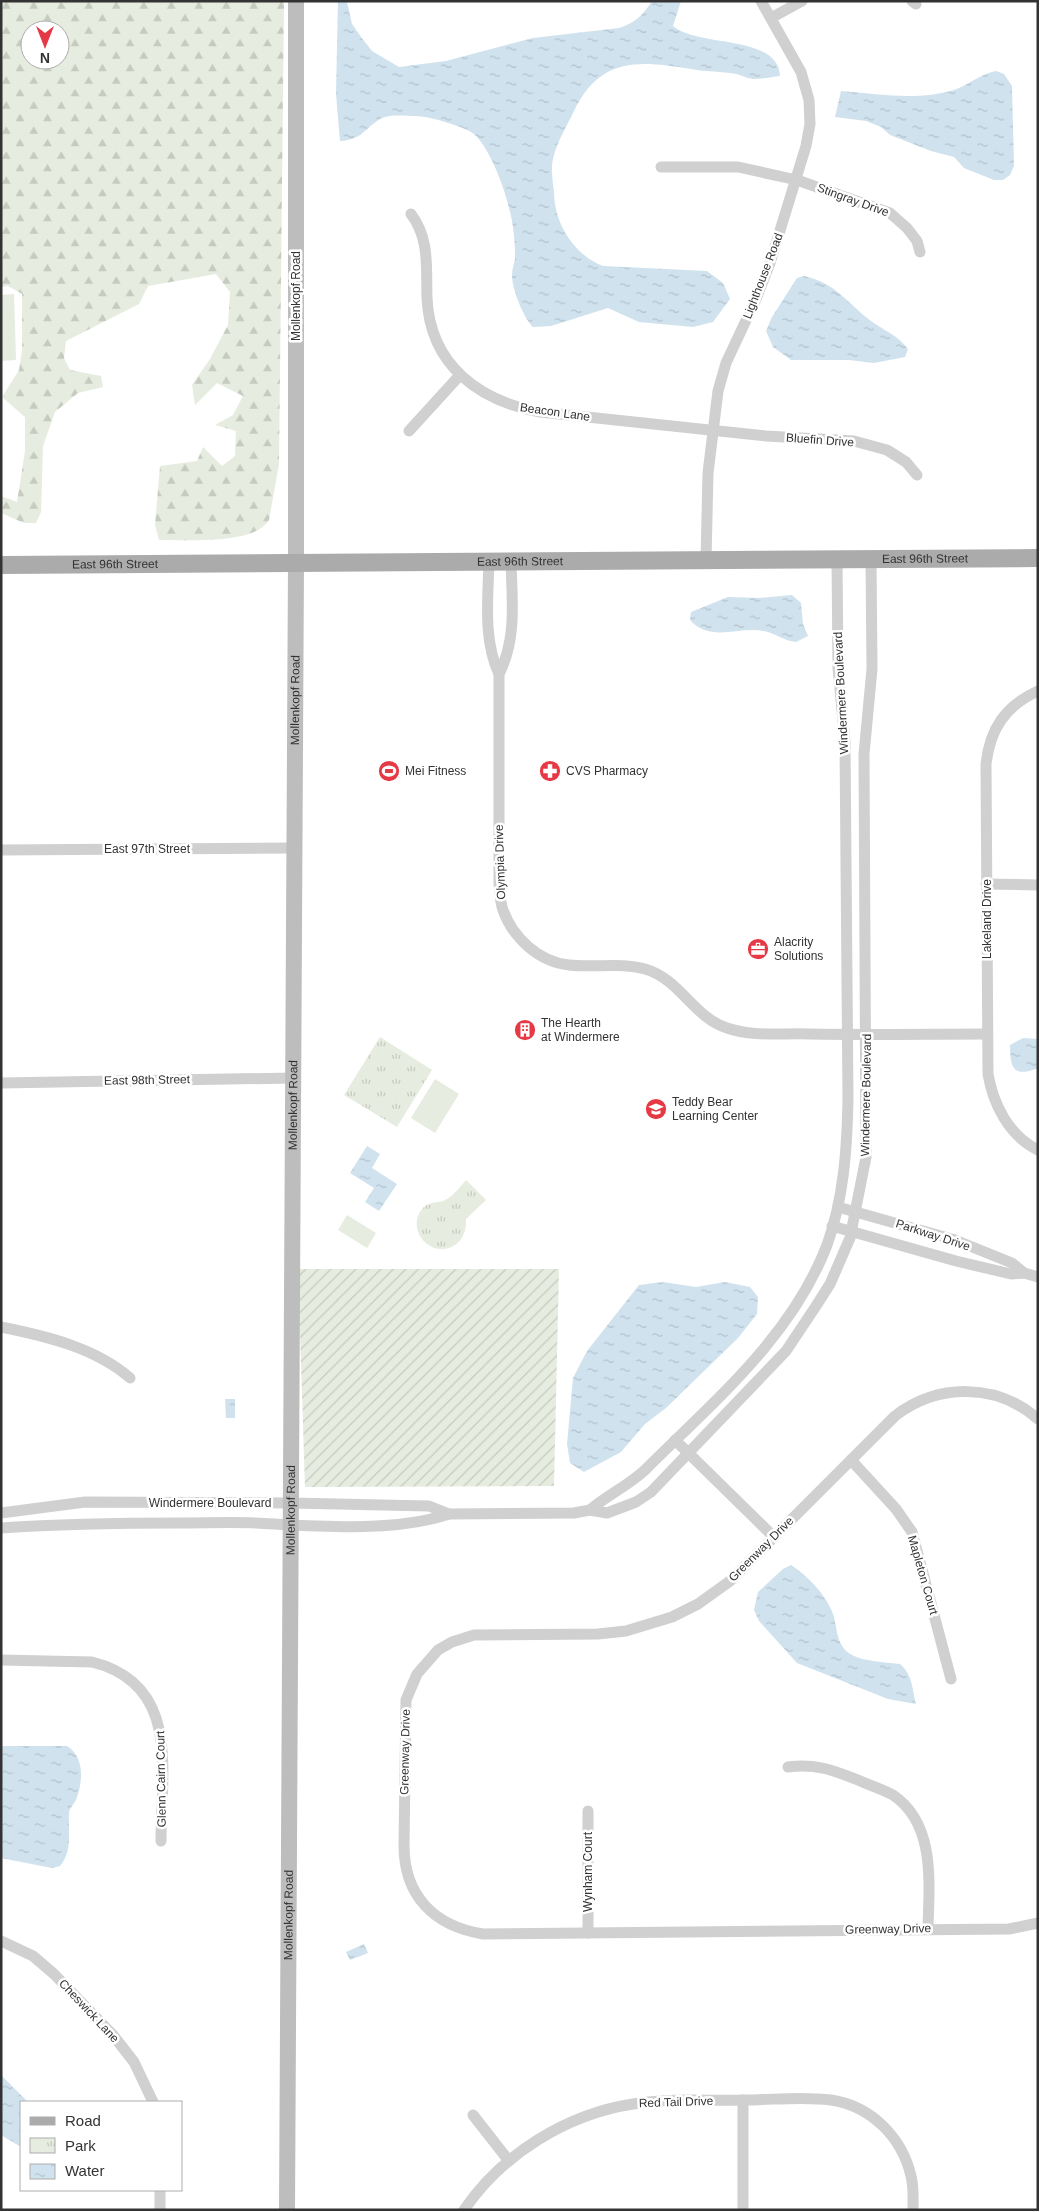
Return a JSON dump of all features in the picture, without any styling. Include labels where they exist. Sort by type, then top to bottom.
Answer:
[{"type":"main road","name":"East 96th Street","points":[[1,565],[1038,558]]},
{"type":"street","name":"Mollenkopf Road","points":[[287,2210],[296,563],[296,1]]},
{"type":"street","name":"Lighthouse Road","points":[[706,560],[705,511],[712,430],[722,374],[770,263],[809,136],[809,100],[801,72],[761,1]]},
{"type":"street","points":[[771,18],[802,1]]},
{"type":"street","name":"Stingray Drive","points":[[661,167],[716,166],[749,168],[797,180],[890,213],[908,228],[920,252]]},
{"type":"street","name":"Beacon Lane","points":[[411,214],[421,231],[426,250],[427,302],[431,325],[442,352],[467,382],[496,399],[523,408],[712,430]]},
{"type":"street","points":[[409,431],[460,375]]},
{"type":"street","name":"Bluefin Drive","points":[[712,430],[872,444],[901,458],[917,475]]},
{"type":"street","name":"Windermere Boulevard","points":[[590,1510],[602,1499],[632,1482],[749,1365],[776,1334],[806,1290],[819,1264],[838,1207],[847,1137],[847,1034],[845,742],[838,668],[836,559]]},
{"type":"street","name":"Windermere Boulevard","points":[[1,1528],[80,1523],[255,1523],[291,1526],[397,1524],[432,1520],[448,1514],[574,1513],[590,1510],[607,1513],[636,1502],[651,1492],[786,1350],[830,1284],[851,1232],[866,1157],[867,1034],[864,754],[872,669],[870,559]]},
{"type":"street","name":"Olympia Drive","points":[[489,561],[489,645],[492,659],[499,674],[498,884],[504,914],[513,931],[522,942],[547,959],[560,964],[633,967],[657,974],[678,987],[709,1019],[724,1027],[749,1033],[987,1034]]},
{"type":"street","name":"Olympia Drive","points":[[499,674],[507,658],[512,633],[511,561]]},
{"type":"street","name":"Lakeland Drive","points":[[1038,691],[1022,699],[1001,717],[988,747],[986,764],[988,1074],[996,1103],[1006,1123],[1016,1134],[1038,1150]]},
{"type":"street","name":"East 97th Street","points":[[1,850],[293,848]]},
{"type":"street","points":[[986,884],[1038,885]]},
{"type":"street","name":"East 98th Street","points":[[1,1083],[292,1078]]},
{"type":"street","name":"Parkway Drive","points":[[838,1207],[955,1240],[1012,1263],[1024,1273],[1038,1278]]},
{"type":"street","name":"Parkway Drive","points":[[832,1226],[956,1261],[1011,1274],[1024,1273]]},
{"type":"street","points":[[1,1327],[22,1331],[100,1356],[130,1378]]},
{"type":"street","name":"Greenway Drive","points":[[1038,1419],[1017,1403],[1003,1397],[967,1391],[948,1392],[911,1404],[895,1416],[716,1593],[672,1617],[626,1631],[598,1634],[495,1634],[463,1638],[452,1642],[433,1656],[417,1674],[410,1688],[405,1710],[404,1858],[410,1881],[423,1904],[444,1922],[466,1931],[483,1934],[1009,1929],[1038,1923]]},
{"type":"street","points":[[675,1440],[774,1537]]},
{"type":"street","name":"Mapleton Court","points":[[851,1460],[896,1509],[912,1532],[951,1679]]},
{"type":"street","name":"Windermere Boulevard","points":[[1,1513],[79,1503],[291,1503],[429,1506],[448,1514]]},
{"type":"street","name":"Glenn Cairn Court","points":[[1,1660],[94,1662],[106,1665],[123,1674],[145,1694],[157,1715],[161,1733],[161,1841]]},
{"type":"street","points":[[788,1767],[811,1765],[836,1771],[892,1795],[910,1812],[920,1825],[927,1852],[928,1929]]},
{"type":"street","name":"Wynham Court","points":[[588,1811],[588,1933]]},
{"type":"street","name":"Cheswick Lane","points":[[1,1941],[33,1956],[113,2035],[134,2062],[153,2101]]},
{"type":"street","points":[[742,2100],[743,2210]]},
{"type":"street","name":"Red Tail Drive","points":[[464,2210],[484,2185],[509,2161],[532,2143],[556,2129],[606,2110],[652,2102],[830,2100],[854,2105],[871,2115],[886,2128],[906,2159],[912,2177],[913,2210]]},
{"type":"street","points":[[473,2115],[509,2161]]},
{"type":"street","points":[[160,2191],[160,2210]]},
{"type":"green space","points":[[1,1],[284,1],[279,464],[269,520],[261,528],[249,534],[202,540],[159,540],[155,525],[160,466],[197,461],[203,447],[222,466],[235,456],[236,431],[215,425],[233,415],[243,396],[217,383],[195,405],[192,385],[210,359],[228,325],[230,292],[216,274],[148,286],[139,304],[66,341],[64,358],[70,370],[101,376],[103,387],[78,393],[55,412],[43,446],[41,512],[36,523],[24,523],[1,513],[1,496],[17,502],[25,451],[25,417],[2,397],[19,370],[22,351],[22,294],[8,286],[1,287]]},
{"type":"green space","points":[[14,294],[16,360],[1,361],[1,295]]},
{"type":"green space","points":[[380,1037],[432,1070],[397,1127],[344,1095]]},
{"type":"green space","points":[[435,1079],[459,1094],[435,1133],[411,1118]]},
{"type":"green space","points":[[466,1180],[486,1200],[466,1219],[465,1230],[458,1243],[443,1249],[429,1245],[423,1241],[417,1228],[419,1214],[426,1206],[450,1197]]},
{"type":"green space","points":[[347,1215],[376,1233],[367,1248],[338,1230]]},
{"type":"green space","points":[[298,1269],[559,1269],[554,1486],[305,1487]]},
{"type":"water","points":[[338,1],[347,2],[352,24],[372,51],[399,67],[446,61],[533,38],[619,28],[630,24],[638,18],[652,1],[681,1],[673,26],[685,33],[752,48],[766,54],[776,63],[780,76],[752,79],[730,73],[653,64],[637,64],[608,72],[595,81],[583,95],[554,155],[552,169],[555,204],[562,226],[575,246],[583,254],[603,266],[707,271],[723,283],[730,299],[713,322],[693,327],[639,322],[608,308],[551,326],[533,327],[522,310],[514,288],[512,275],[515,259],[515,242],[506,197],[489,154],[474,134],[455,125],[429,118],[394,116],[382,118],[359,136],[340,141],[336,94]]},
{"type":"water","points":[[996,71],[1004,74],[1012,86],[1014,166],[1010,175],[1003,180],[994,180],[964,168],[954,157],[931,151],[890,135],[881,127],[866,121],[835,117],[841,91],[898,96],[926,95],[954,90]]},
{"type":"water","points":[[804,276],[825,283],[871,321],[900,340],[908,349],[905,357],[874,363],[849,360],[791,360],[773,347],[766,331],[772,317],[797,278]]},
{"type":"water","points":[[792,595],[801,603],[803,624],[808,636],[796,642],[764,631],[707,631],[698,627],[690,620],[691,612],[728,597],[759,598]]},
{"type":"water","points":[[1023,1038],[1038,1039],[1038,1068],[1023,1072],[1018,1071],[1012,1065],[1010,1045]]},
{"type":"water","points":[[367,1146],[380,1154],[372,1168],[397,1184],[379,1211],[365,1202],[374,1188],[350,1173]]},
{"type":"water","points":[[663,1282],[696,1287],[725,1282],[750,1287],[758,1297],[757,1314],[738,1338],[666,1408],[645,1424],[621,1452],[584,1472],[570,1463],[567,1444],[573,1378],[587,1351],[639,1285]]},
{"type":"water","points":[[225,1399],[235,1399],[235,1418],[226,1418]]},
{"type":"water","points":[[791,1565],[810,1580],[826,1600],[833,1614],[840,1642],[845,1650],[864,1659],[900,1664],[910,1678],[916,1704],[888,1699],[797,1663],[759,1621],[754,1610],[758,1592],[783,1569]]},
{"type":"water","points":[[1,1746],[67,1746],[73,1751],[80,1763],[80,1786],[76,1800],[69,1811],[67,1854],[60,1866],[52,1868],[1,1858]]},
{"type":"water","points":[[364,1944],[368,1953],[350,1960],[346,1952]]},
{"type":"water","points":[[1,2075],[27,2101],[20,2101],[20,2146],[1,2135]]},
{"type":"place","name":"Mei Fitness","points":[[389,771]]},
{"type":"place","name":"CVS Pharmacy","points":[[550,771]]},
{"type":"place","name":"Alacrity Solutions","points":[[758,949]]},
{"type":"place","name":"The Hearth at Windermere","points":[[525,1030]]},
{"type":"place","name":"Teddy Bear Learning Center","points":[[656,1109]]}]
